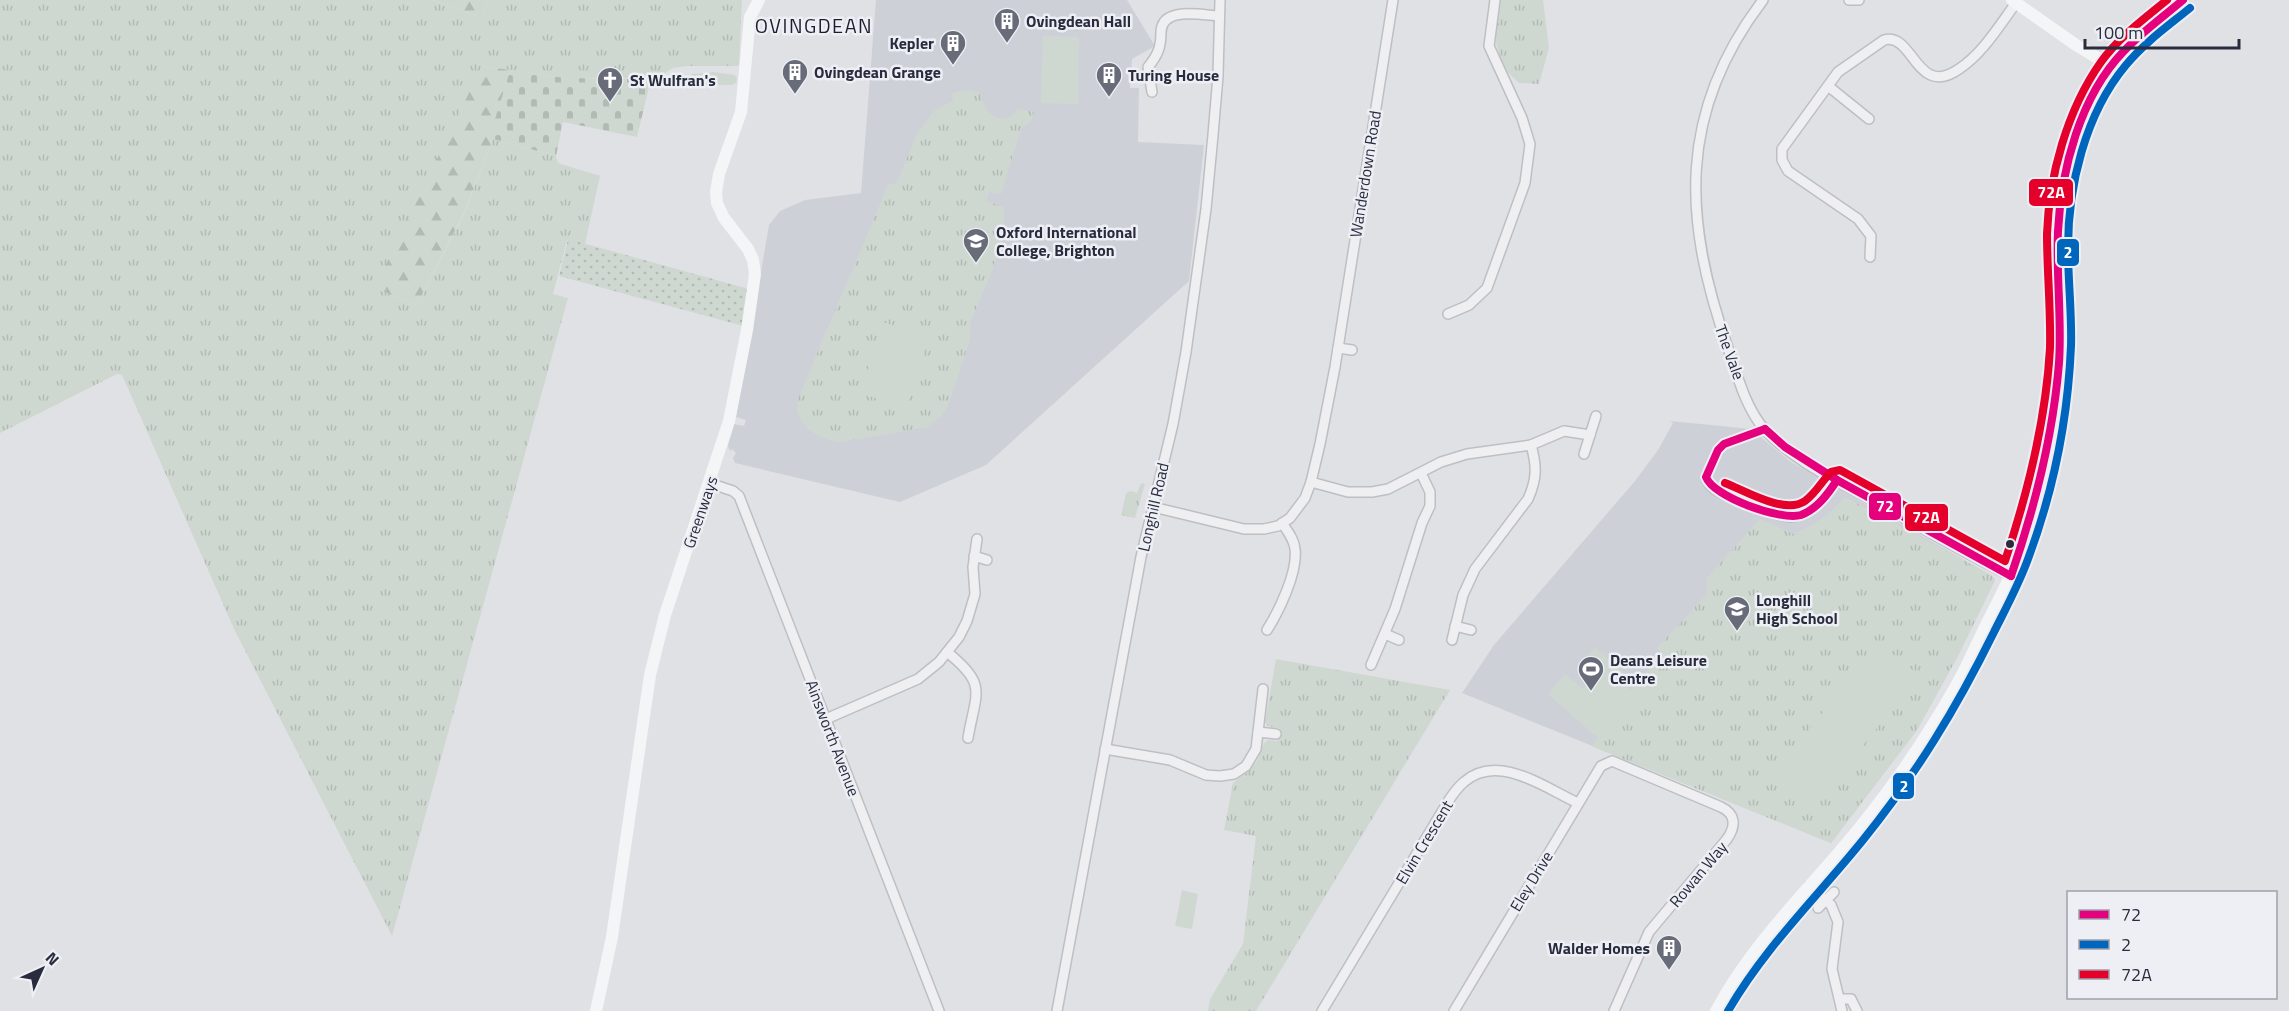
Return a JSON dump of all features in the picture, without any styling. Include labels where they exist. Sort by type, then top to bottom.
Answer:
[{"type":"street","name":"Greenways","points":[[596,1011],[612,937],[650,675],[665,615],[729,421],[755,274],[753,260],[748,249],[728,225],[721,212],[716,192],[722,163],[741,112],[748,24],[752,10],[759,0]]},
{"type":"street","name":"Longhill Road","points":[[1057,1011],[1139,567],[1174,417],[1200,257],[1218,76],[1220,0]]},
{"type":"street","name":"Wanderdown Road","points":[[1282,523],[1302,504],[1311,482],[1338,348],[1393,0]]},
{"type":"street","points":[[1448,314],[1469,305],[1486,288],[1525,183],[1530,144],[1522,118],[1489,46],[1495,0]]},
{"type":"street","name":"The Vale","points":[[1763,0],[1729,53],[1713,90],[1700,136],[1695,200],[1702,259],[1716,314],[1750,404],[1765,429],[1785,447],[1836,480],[2011,576]]},
{"type":"street","points":[[1849,0],[1859,0]]},
{"type":"street","points":[[1716,1011],[1758,945],[1867,817],[1910,760],[1954,690],[2011,576],[2022,544],[2054,416],[2061,330],[2058,230],[2069,165],[2078,129],[2111,66],[2182,0]]},
{"type":"street","points":[[1870,257],[1871,236],[1858,219],[1788,171],[1782,160],[1782,149],[1838,72],[1890,38],[1897,40],[1926,73],[1937,76],[1950,74],[1982,49],[2014,1],[2076,45],[2111,66]]},
{"type":"street","points":[[1152,92],[1148,68],[1160,50],[1162,25],[1168,17],[1177,14],[1219,16]]},
{"type":"street","points":[[1137,64],[1148,68]]},
{"type":"street","points":[[1828,86],[1869,119]]},
{"type":"street","points":[[1338,348],[1352,350]]},
{"type":"street","points":[[1584,454],[1596,416]]},
{"type":"street","points":[[1765,429],[1728,441],[1722,446],[1706,477],[1707,483],[1721,493],[1789,518],[1803,514],[1816,506],[1836,480]]},
{"type":"street","points":[[1311,482],[1348,492],[1366,493],[1388,489],[1441,462],[1467,454],[1531,445],[1564,431],[1590,435]]},
{"type":"street","points":[[1452,640],[1463,595],[1475,569],[1528,499],[1533,487],[1536,467],[1531,445]]},
{"type":"street","points":[[1371,665],[1385,634],[1430,506],[1430,492],[1421,473]]},
{"type":"street","name":"Ainsworth Avenue","points":[[709,483],[733,491],[739,496],[939,1011]]},
{"type":"street","points":[[1153,507],[1249,530],[1264,530],[1282,523],[1294,544],[1295,562],[1277,614],[1268,630]]},
{"type":"street","points":[[826,719],[924,676],[947,652],[962,632],[971,610],[975,588],[974,556],[977,539]]},
{"type":"street","points":[[974,556],[987,560]]},
{"type":"street","points":[[1455,626],[1471,630]]},
{"type":"street","points":[[1385,634],[1399,640]]},
{"type":"street","points":[[947,652],[968,669],[975,679],[977,688],[968,738]]},
{"type":"street","points":[[1105,749],[1170,760],[1206,775],[1227,776],[1243,769],[1251,760],[1256,749],[1263,689]]},
{"type":"street","points":[[974,704],[986,705]]},
{"type":"street","points":[[1258,732],[1276,734]]},
{"type":"street","name":"Eley Drive","points":[[1454,1011],[1601,765],[1606,762],[1617,762]]},
{"type":"street","name":"Rowan Way","points":[[1614,1011],[1649,932],[1727,839],[1734,824],[1726,810],[1617,762]]},
{"type":"street","name":"Elvin Crescent","points":[[1322,1011],[1449,800],[1464,781],[1484,771],[1507,771],[1578,803]]},
{"type":"street","points":[[1809,886],[1833,908],[1838,922],[1832,969],[1842,1011]]},
{"type":"street","points":[[1818,908],[1834,892]]},
{"type":"street","points":[[1839,999],[1851,999],[1857,1011]]},
{"type":"shaded area","name":"Oxford International College, Brighton","points":[[876,0],[1127,0],[1155,46],[1132,59],[1130,88],[1139,88],[1138,142],[1204,145],[1189,281],[986,465],[900,502],[735,463],[733,458],[736,453],[732,449],[730,451],[728,446],[734,424],[744,426],[746,420],[736,417],[769,225],[780,211],[805,200],[861,193]]},
{"type":"shaded area","name":"Longhill High School","points":[[1670,421],[1751,429],[1791,462],[1991,575],[1995,580],[1959,654],[1917,730],[1831,843],[1462,693],[1494,645],[1635,481],[1658,450],[1673,423]]},
{"type":"green space","points":[[0,0],[432,0],[483,18],[487,0],[742,0],[739,65],[737,66],[673,68],[657,78],[565,78],[482,66],[381,291],[417,304],[464,214],[493,139],[556,156],[558,163],[600,176],[585,244],[567,240],[553,294],[568,298],[392,936],[235,631],[122,375],[117,374],[0,433]]},
{"type":"green space","points":[[432,0],[487,0],[483,18]]},
{"type":"green space","points":[[1500,0],[1543,0],[1549,48],[1539,84],[1519,83],[1502,67],[1495,38]]},
{"type":"green space","points":[[1043,36],[1079,37],[1078,104],[1041,103]]},
{"type":"green space","points":[[482,66],[565,78],[493,139],[464,213],[417,304],[381,291],[378,281]]},
{"type":"green space","points":[[510,71],[565,78],[651,79],[637,137],[563,122],[556,156],[493,139],[490,135]]},
{"type":"green space","points":[[714,72],[734,75],[737,78],[736,83],[694,85],[689,82],[692,74]]},
{"type":"green space","points":[[966,90],[978,92],[986,109],[995,117],[1012,116],[1018,109],[1034,112],[1031,121],[1021,129],[1001,194],[989,192],[986,201],[1004,207],[1004,234],[990,276],[970,323],[970,339],[948,406],[942,415],[927,427],[842,442],[825,439],[803,424],[797,408],[798,399],[889,183],[896,185],[916,136],[935,110],[954,100],[951,93]]},
{"type":"green space","points":[[568,239],[749,289],[743,326],[559,276]]},
{"type":"green space","points":[[883,322],[929,338],[906,408],[860,393]]},
{"type":"green space","points":[[1141,483],[1145,484],[1135,518],[1121,515],[1126,493],[1131,491],[1137,493]]},
{"type":"green space","name":"Longhill High School","points":[[1845,497],[1991,575],[1995,580],[1959,654],[1917,730],[1831,843],[1591,746],[1635,695],[1631,690],[1663,654],[1657,648],[1707,594],[1707,578],[1760,519],[1793,534],[1822,519]]},
{"type":"green space","points":[[1879,643],[1919,675],[1815,806],[1774,773]]},
{"type":"green space","name":"Deans Leisure Centre","points":[[1595,647],[1623,672],[1618,679],[1636,695],[1598,738],[1548,694],[1565,674],[1583,689],[1596,675],[1582,661]]},
{"type":"green space","points":[[1276,659],[1450,690],[1256,1011],[1208,1011],[1210,999],[1243,944],[1256,836],[1224,830],[1233,783],[1249,771],[1257,761],[1264,743],[1268,740],[1278,741],[1280,729],[1268,726],[1265,722]]},
{"type":"green space","points":[[1182,890],[1198,894],[1192,929],[1175,926]]},
{"type":"transit line","name":"72A","points":[[1725,483],[1776,504],[1797,505],[1809,498],[1831,472],[1840,470],[2005,561],[2035,456],[2045,402],[2050,348],[2048,212],[2062,144],[2078,101],[2101,62],[2123,37],[2167,0]]},
{"type":"transit line","name":"72","points":[[2011,576],[2035,498],[2048,444],[2056,390],[2060,346],[2058,231],[2063,183],[2076,135],[2085,112],[2109,69],[2138,37],[2183,0]]},
{"type":"transit line","name":"2","points":[[1728,1011],[1758,965],[1863,840],[1918,765],[1965,688],[2016,587],[2045,507],[2063,427],[2071,346],[2069,224],[2071,200],[2082,152],[2100,106],[2126,65],[2148,42],[2190,8]]},
{"type":"transit line","name":"72","points":[[1765,429],[1785,447],[1837,480],[2011,576]]},
{"type":"transit line","name":"72","points":[[1765,429],[1724,444],[1718,450],[1706,477],[1711,485],[1749,506],[1791,516],[1801,515],[1812,509],[1826,496],[1837,480]]},
{"type":"place","name":"Ovingdean Hall","points":[[1007,44]]},
{"type":"place","name":"Kepler","points":[[953,66]]},
{"type":"place","name":"Ovingdean Grange","points":[[795,95]]},
{"type":"place","name":"Turing House","points":[[1109,98]]},
{"type":"place","name":"St Wulfran's","points":[[610,103]]},
{"type":"place","name":"Oxford International College, Brighton","points":[[976,264]]},
{"type":"place","name":"Longhill High School","points":[[1737,632]]},
{"type":"place","name":"Deans Leisure Centre","points":[[1591,692]]},
{"type":"place","name":"Walder Homes","points":[[1669,971]]},
{"type":"district","name":"OVINGDEAN","points":[[814,25]]}]
